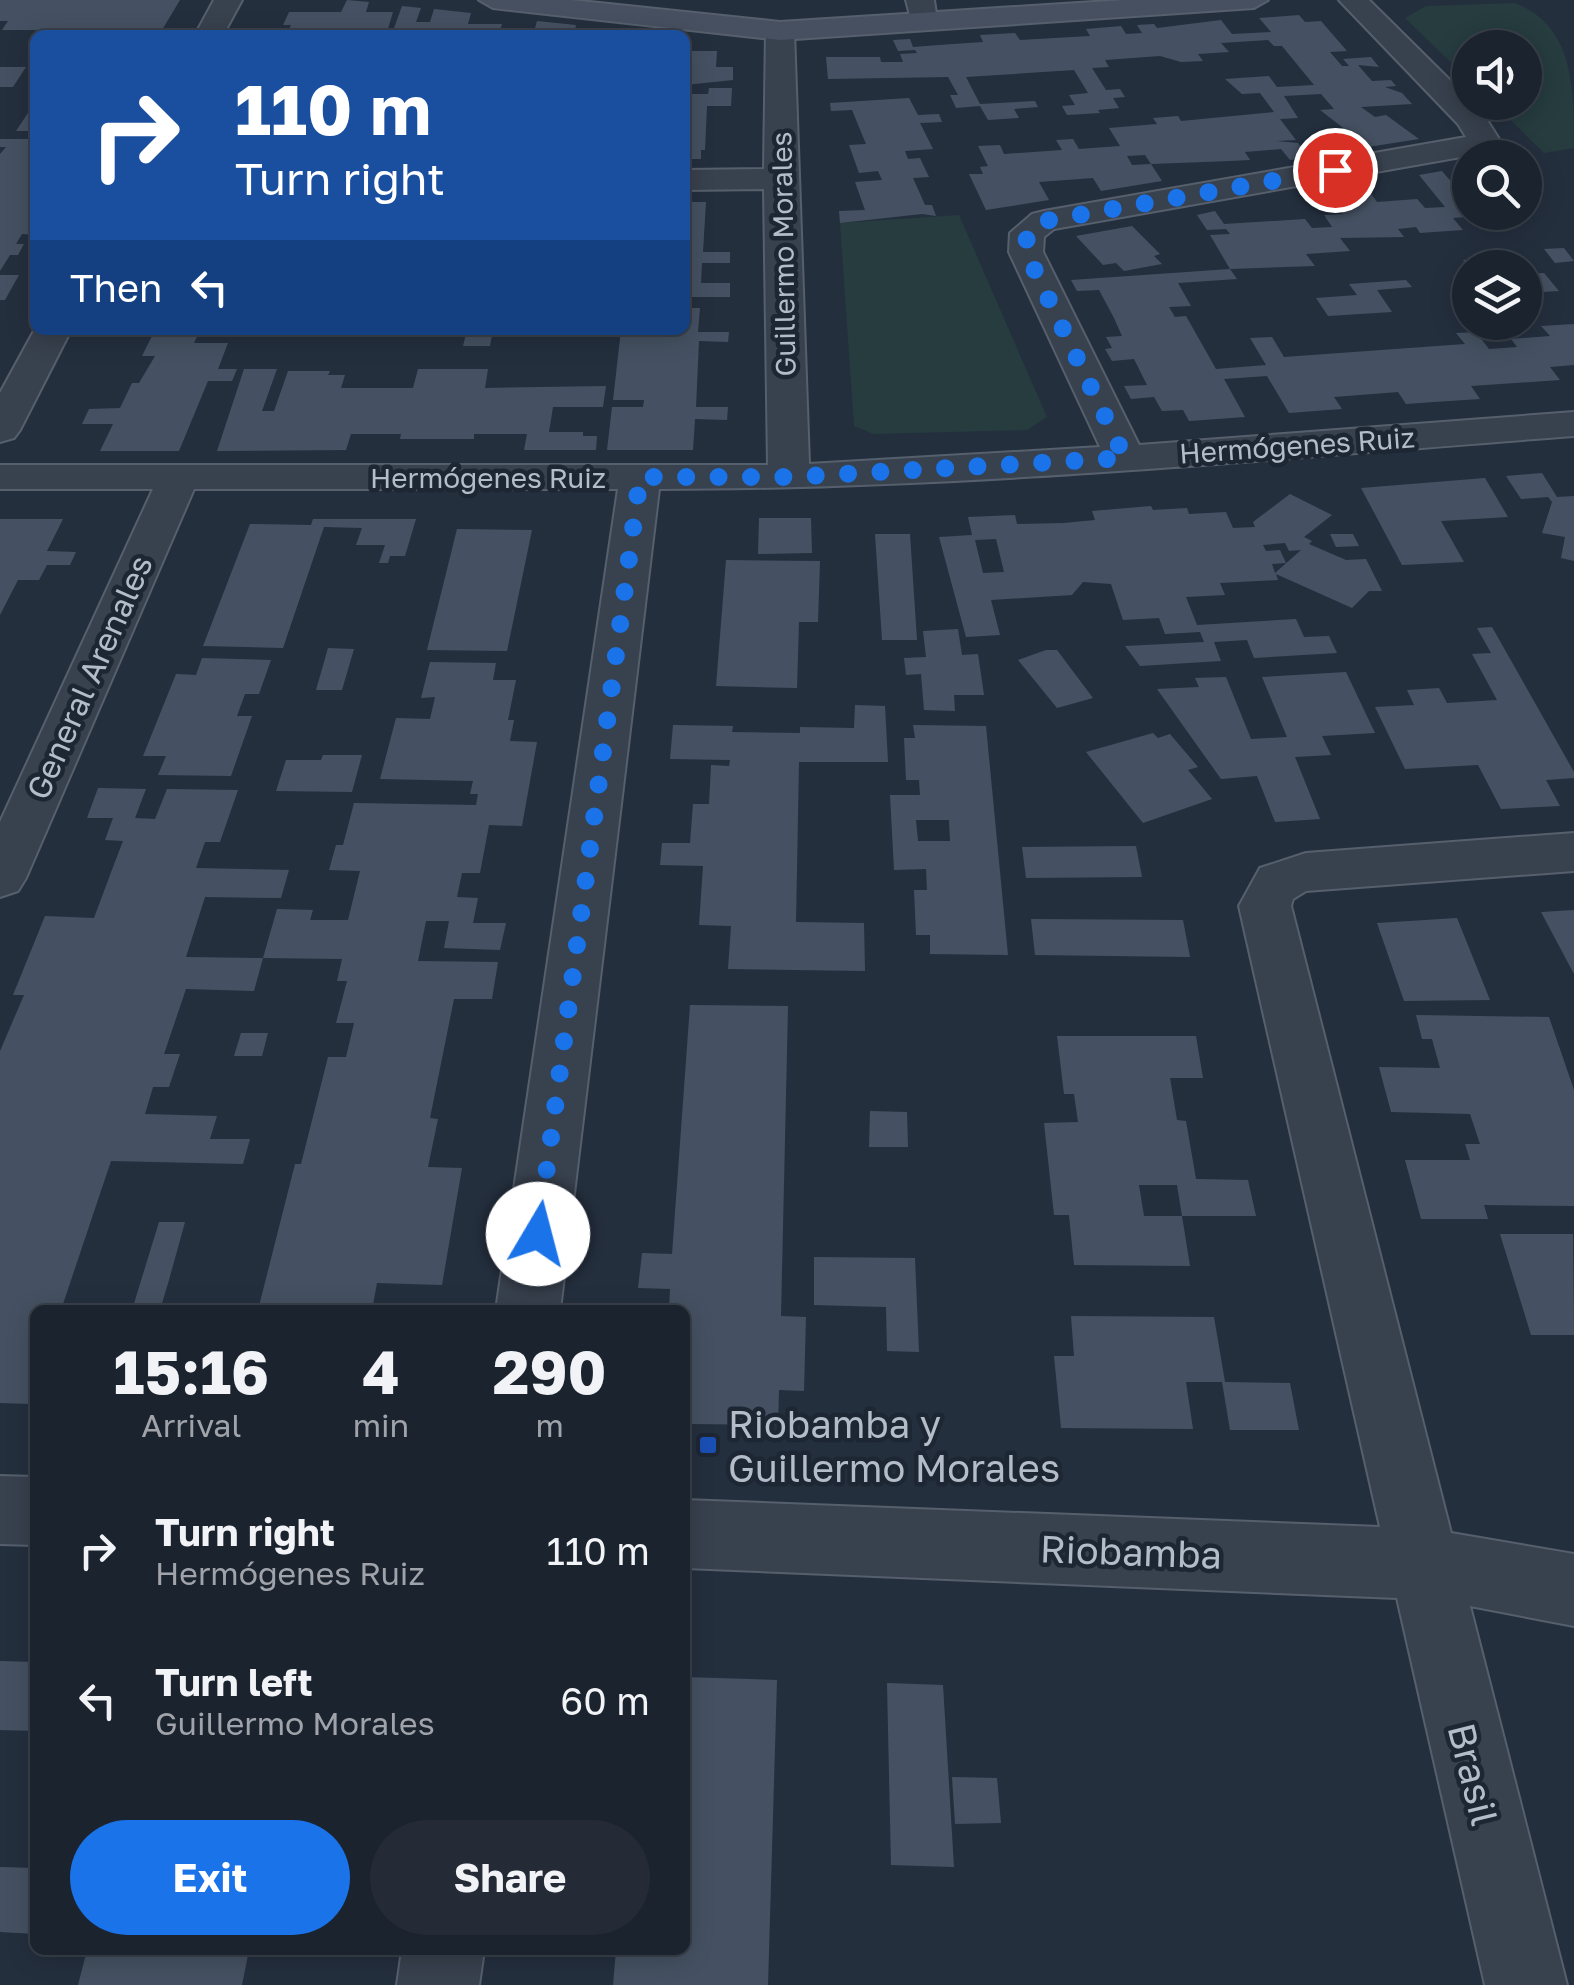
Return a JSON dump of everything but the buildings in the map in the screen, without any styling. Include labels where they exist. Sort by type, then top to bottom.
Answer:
[{"type":"street","points":[[212,30],[228,0]]},
{"type":"street","points":[[494,0],[595,6],[780,32],[921,10],[1254,0]]},
{"type":"street","points":[[1125,458],[1024,242],[1033,226],[1044,221],[1478,144],[1484,139],[1471,119],[1353,0]]},
{"type":"street","name":"Guillermo Morales","points":[[780,32],[780,179],[790,477]]},
{"type":"street","points":[[690,180],[780,179]]},
{"type":"street","points":[[0,430],[49,335]]},
{"type":"street","name":"Hermógenes Ruiz","points":[[0,477],[790,477],[1125,458],[1574,424]]},
{"type":"street","name":"General Arenales","points":[[0,878],[179,477]]},
{"type":"street","points":[[529,1305],[640,477]]},
{"type":"street","name":"Brasil","points":[[1526,1985],[1264,906],[1268,890],[1280,878],[1306,872],[1574,852]]},
{"type":"street","points":[[0,1510],[30,1511]]},
{"type":"street","name":"Riobamba","points":[[690,1534],[1422,1564],[1574,1590]]},
{"type":"street","points":[[438,1985],[442,1955]]},
{"type":"green space","points":[[1515,3],[1549,27],[1567,61],[1574,148],[1544,153],[1542,140],[1531,140],[1510,120],[1542,120],[1542,30],[1452,30],[1452,64],[1405,18],[1426,6]]},
{"type":"green space","points":[[959,215],[1047,417],[1027,430],[874,434],[854,426],[840,223]]},
{"type":"place","name":"Riobamba y Guillermo Morales","points":[[708,1445]]},
{"type":"route","points":[[538,1234],[640,477],[790,477],[1125,458],[1026,252],[1027,233],[1044,221],[1335,170]]}]
